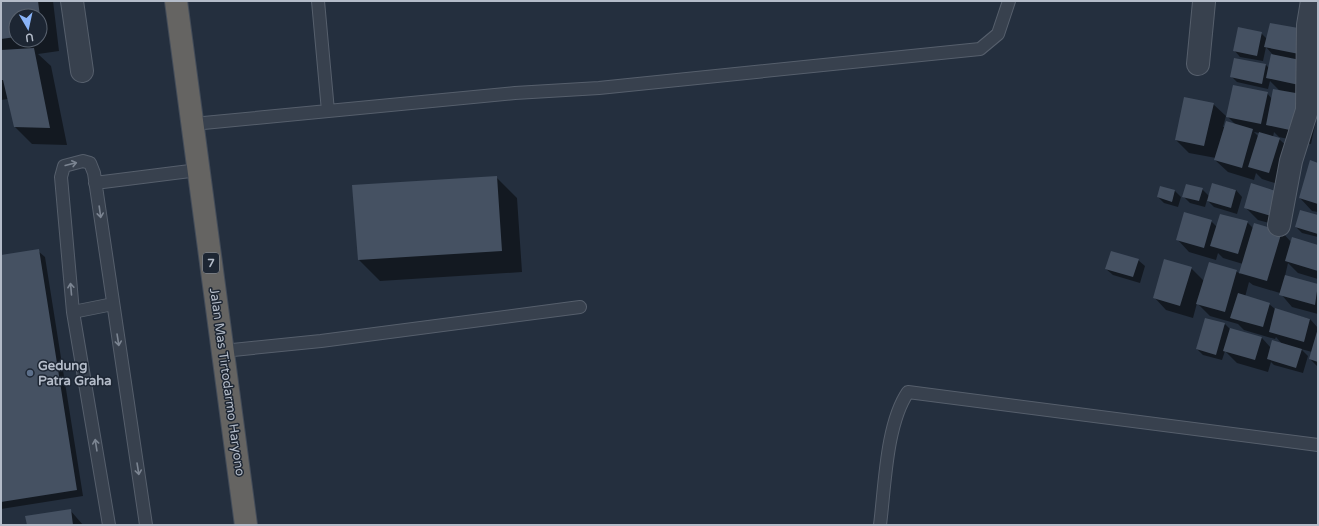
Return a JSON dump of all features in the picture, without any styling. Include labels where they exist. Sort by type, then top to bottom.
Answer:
[{"type":"highway","name":"Jalan Mas Tirtodarmo Haryono","points":[[176,1],[246,525]]},
{"type":"street","points":[[72,1],[82,71]]},
{"type":"street","points":[[1198,64],[1204,1]]},
{"type":"street","points":[[1279,225],[1291,161],[1312,111],[1307,49],[1310,6]]},
{"type":"lane","points":[[318,1],[328,111]]},
{"type":"lane","points":[[193,124],[515,93],[599,88],[980,49],[998,34],[1009,1]]},
{"type":"lane","points":[[109,525],[74,312],[61,177],[64,166],[82,161],[90,162],[96,183],[146,525]]},
{"type":"lane","points":[[96,183],[198,170]]},
{"type":"lane","points":[[74,312],[113,304]]},
{"type":"lane","points":[[223,351],[321,341],[580,307]]},
{"type":"lane","points":[[880,525],[894,422],[900,404],[908,392],[1318,445]]},
{"type":"building","points":[[1,1],[38,1],[39,8],[8,8],[8,38],[1,39]]},
{"type":"building","points":[[1270,23],[1304,29],[1299,54],[1264,47]]},
{"type":"building","points":[[1238,27],[1262,32],[1257,56],[1233,51]]},
{"type":"building","points":[[34,48],[50,128],[14,127],[3,80],[1,80],[1,50]]},
{"type":"building","points":[[1271,54],[1305,61],[1299,85],[1266,78]]},
{"type":"building","points":[[1234,58],[1266,64],[1262,84],[1230,77]]},
{"type":"building","points":[[1233,85],[1268,92],[1261,124],[1226,117]]},
{"type":"building","points":[[1273,89],[1307,95],[1299,132],[1266,125]]},
{"type":"building","points":[[1184,97],[1214,103],[1204,146],[1175,140]]},
{"type":"building","points":[[1226,121],[1253,129],[1242,168],[1214,160]]},
{"type":"building","points":[[1259,132],[1280,138],[1269,173],[1248,167]]},
{"type":"building","points":[[1310,160],[1318,163],[1318,204],[1299,198]]},
{"type":"building","points":[[497,176],[502,251],[358,260],[352,185]]},
{"type":"building","points":[[1212,183],[1236,190],[1231,208],[1207,201]]},
{"type":"building","points":[[1251,183],[1282,193],[1275,217],[1244,208]]},
{"type":"building","points":[[1186,184],[1203,188],[1199,201],[1182,197]]},
{"type":"building","points":[[1160,186],[1175,190],[1172,202],[1157,197]]},
{"type":"building","points":[[1300,210],[1318,215],[1318,234],[1295,227]]},
{"type":"building","points":[[1184,212],[1212,220],[1204,248],[1176,240]]},
{"type":"building","points":[[1220,214],[1248,221],[1238,254],[1210,246]]},
{"type":"building","points":[[1254,223],[1282,231],[1267,281],[1239,273]]},
{"type":"building","points":[[1292,237],[1318,245],[1318,271],[1285,261]]},
{"type":"building","name":"Gedung Patra Graha","points":[[39,249],[77,490],[1,502],[1,255]]},
{"type":"building","points":[[1111,251],[1139,259],[1133,277],[1105,269]]},
{"type":"building","points":[[1164,259],[1192,267],[1180,306],[1153,298]]},
{"type":"building","points":[[1209,262],[1237,270],[1225,312],[1196,304]]},
{"type":"building","points":[[1285,275],[1318,284],[1315,305],[1279,295]]},
{"type":"building","points":[[1238,293],[1270,303],[1263,327],[1230,318]]},
{"type":"building","points":[[1275,308],[1310,319],[1304,342],[1269,332]]},
{"type":"building","points":[[1205,318],[1225,323],[1216,355],[1196,349]]},
{"type":"building","points":[[1230,328],[1262,337],[1255,360],[1223,351]]},
{"type":"building","points":[[1318,328],[1318,362],[1309,359]]},
{"type":"building","points":[[1272,340],[1302,349],[1296,368],[1267,359]]},
{"type":"building","points":[[71,509],[73,525],[27,525],[25,516]]},
{"type":"place","name":"Gedung Patra Graha","points":[[30,373]]}]
